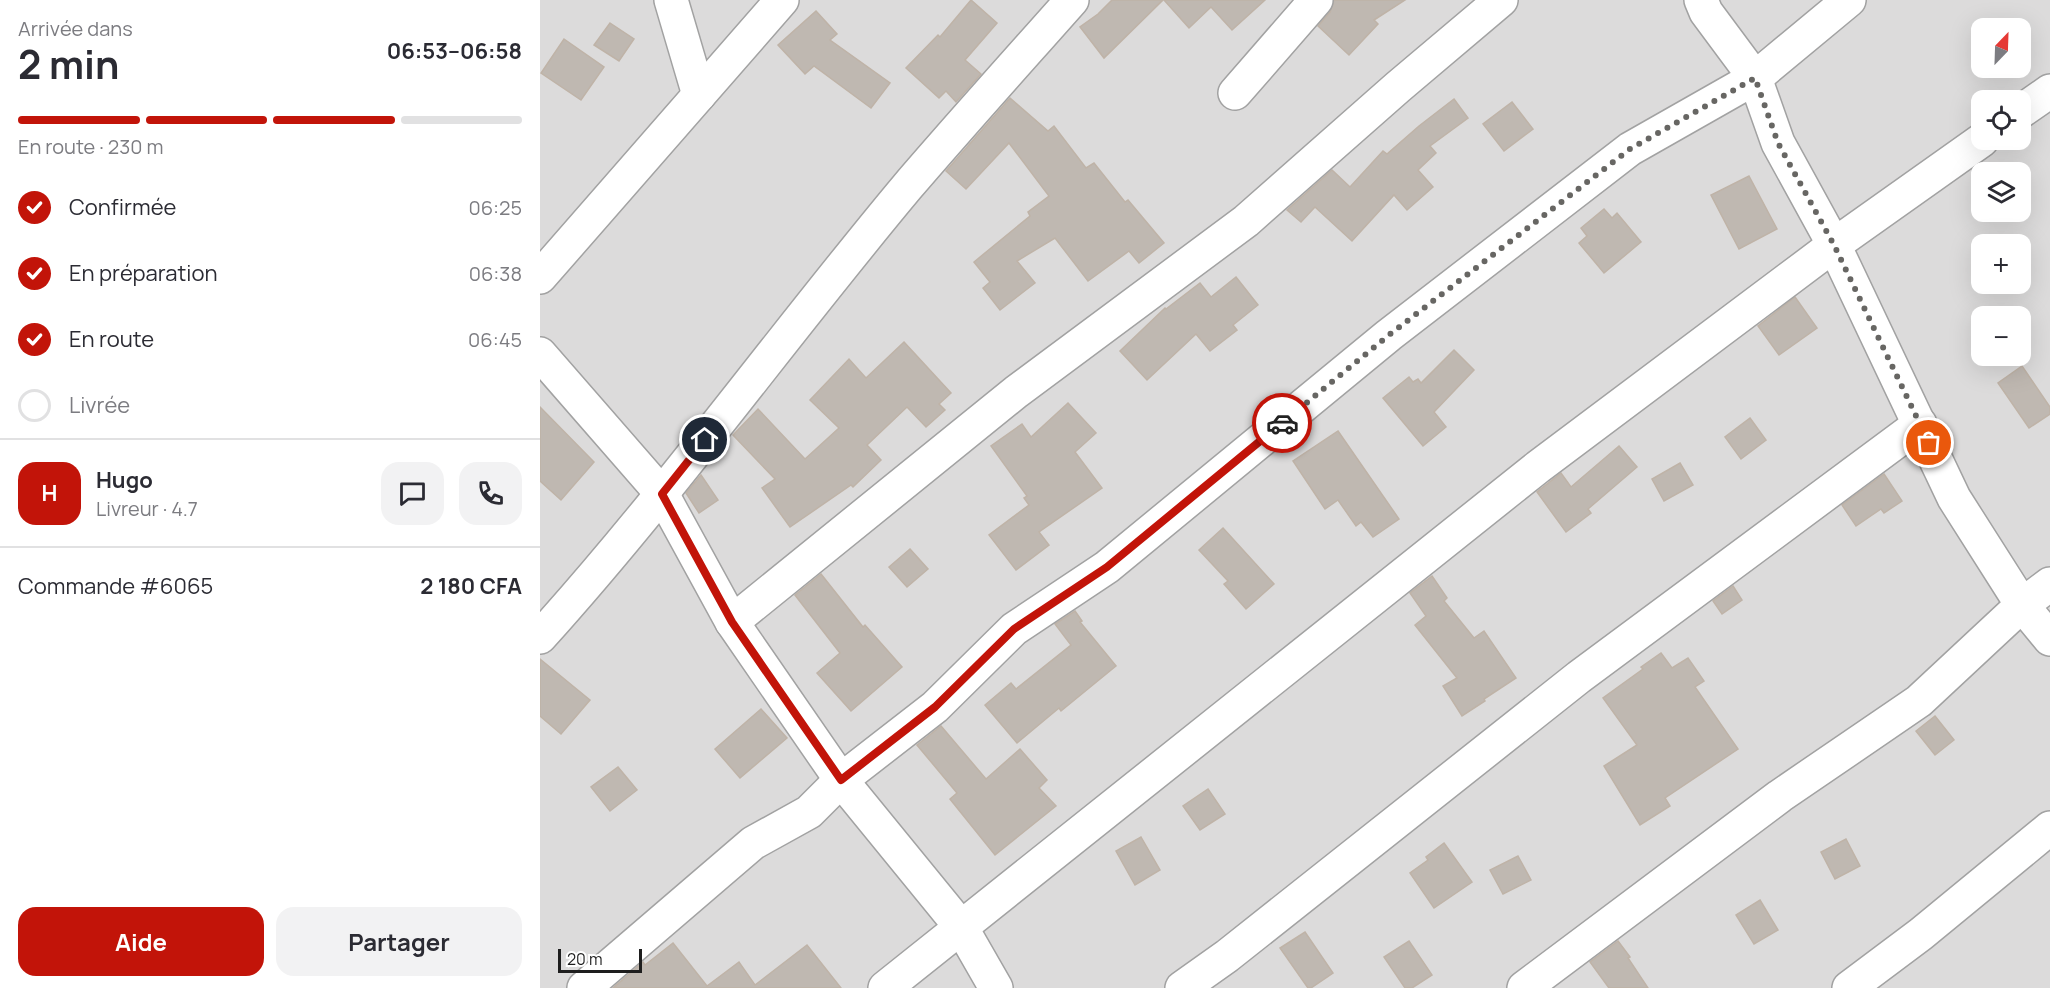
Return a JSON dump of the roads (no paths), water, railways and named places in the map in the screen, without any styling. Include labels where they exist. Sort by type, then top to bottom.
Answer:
[{"type":"street","points":[[670,0],[699,95]]},
{"type":"street","points":[[540,277],[782,0]]},
{"type":"street","points":[[540,637],[662,494],[907,188],[1072,0]]},
{"type":"street","points":[[1235,93],[1316,0]]},
{"type":"street","points":[[732,622],[1016,392],[1246,221],[1500,0]]},
{"type":"street","points":[[1701,0],[1706,12],[1755,78],[1778,143],[1834,245],[1954,498],[2022,605],[2050,639]]},
{"type":"street","points":[[584,988],[753,843],[809,812],[841,780],[935,707],[1014,629],[1107,567],[1389,335],[1630,149],[1755,78],[1849,0]]},
{"type":"street","points":[[2031,104],[2050,91]]},
{"type":"street","points":[[885,988],[1538,467],[1834,245],[1971,148]]},
{"type":"street","points":[[540,354],[662,494],[732,622],[841,780],[961,927],[996,988]]},
{"type":"street","points":[[1182,988],[1227,956],[1578,678],[1920,424]]},
{"type":"street","points":[[1524,988],[1780,796],[1919,701],[2022,605],[2050,584]]},
{"type":"street","points":[[1849,988],[1921,934],[2050,828]]}]
